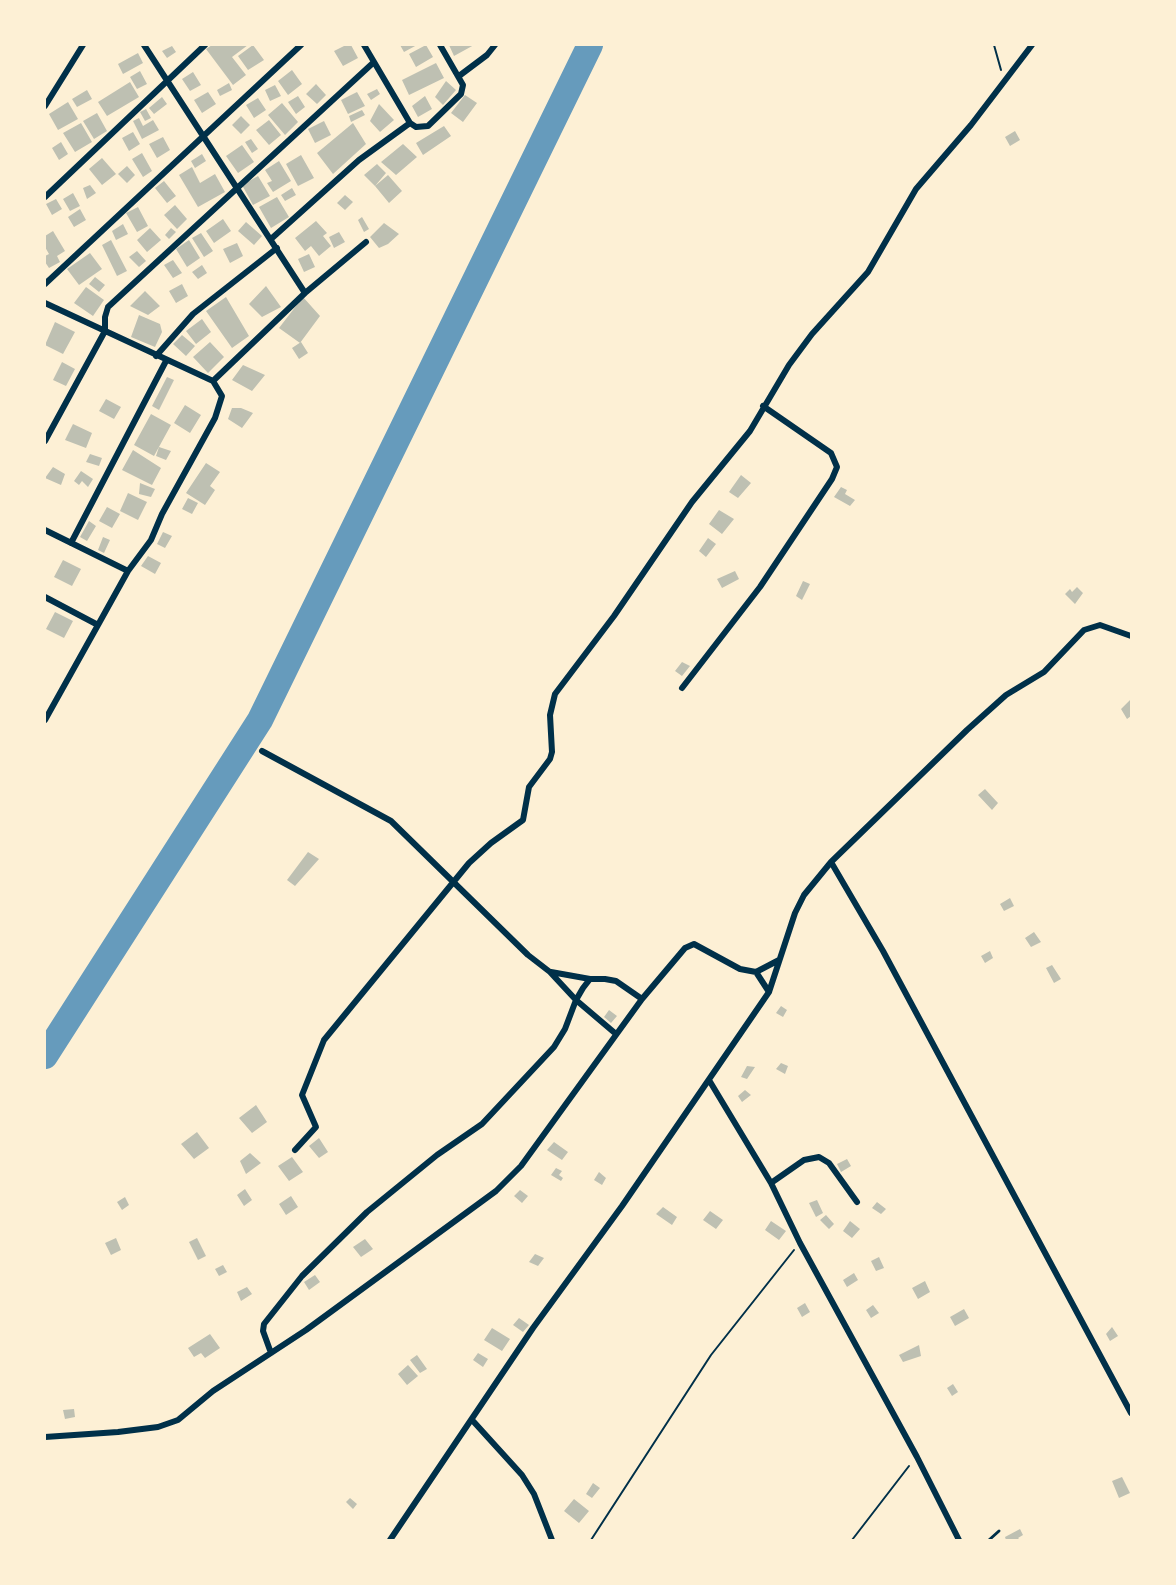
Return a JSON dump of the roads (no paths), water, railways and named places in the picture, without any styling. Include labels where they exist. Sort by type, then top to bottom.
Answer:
[{"type":"street","points":[[45,106],[83,45]]},
{"type":"street","points":[[144,45],[169,80],[305,293]]},
{"type":"street","points":[[45,197],[205,45]]},
{"type":"street","points":[[45,284],[203,134],[301,45]]},
{"type":"street","points":[[364,45],[410,123],[416,127],[429,126],[461,94],[463,85],[440,45]]},
{"type":"street","points":[[459,76],[495,45]]},
{"type":"street","points":[[295,1150],[316,1127],[303,1095],[324,1040],[453,881],[491,843],[523,820],[529,787],[550,759],[552,752],[550,715],[555,693],[614,616],[692,502],[750,431],[763,406],[812,334],[868,272],[888,233],[916,189],[1032,45]]},
{"type":"street","points":[[45,441],[105,331],[108,307],[374,62]]},
{"type":"street","points":[[271,239],[359,160],[410,123]]},
{"type":"street","points":[[213,381],[305,293],[366,242]]},
{"type":"street","points":[[156,356],[193,314],[277,248]]},
{"type":"street","points":[[45,303],[213,381],[222,396],[215,418],[145,550],[128,571],[46,716]]},
{"type":"street","points":[[71,543],[166,361]]},
{"type":"street","points":[[682,688],[760,587],[832,479],[837,467],[831,453],[763,406]]},
{"type":"street","points":[[45,531],[128,571]]},
{"type":"street","points":[[45,597],[98,625]]},
{"type":"street","points":[[390,1540],[473,1421],[533,1328],[710,1080],[769,992],[795,913],[804,895],[831,862],[967,730],[1006,695],[1044,672],[1084,630],[1100,625],[1131,636]]},
{"type":"street","points":[[262,751],[385,817],[528,955],[550,972],[576,1000],[616,1034]]},
{"type":"street","points":[[831,862],[917,1014],[1131,1413]]},
{"type":"street","points":[[45,1437],[118,1432],[168,1424],[178,1420],[213,1391],[271,1353],[507,1182],[678,952],[694,944],[740,969],[756,972],[779,960]]},
{"type":"street","points":[[550,972],[616,981],[642,999]]},
{"type":"street","points":[[756,972],[769,992]]},
{"type":"street","points":[[271,1353],[262,1331],[264,1324],[302,1276],[367,1212],[437,1155],[482,1125],[554,1047],[565,1029],[576,1000],[590,979]]},
{"type":"street","points":[[710,1080],[771,1183],[800,1243],[959,1540]]},
{"type":"street","points":[[771,1183],[804,1160],[819,1156],[829,1163],[857,1202]]},
{"type":"street","points":[[473,1421],[522,1474],[534,1494],[552,1540]]},
{"type":"lane","points":[[989,1540],[999,1531]]},
{"type":"waterway","points":[[45,1056],[260,720],[590,45]]}]
